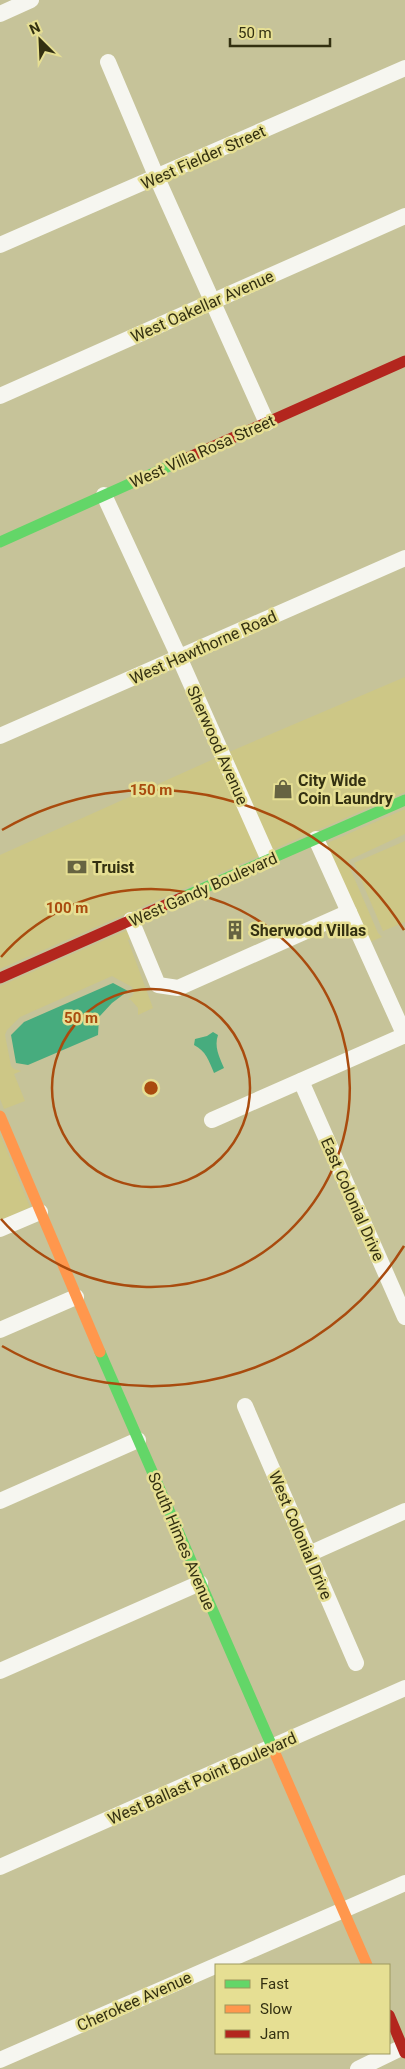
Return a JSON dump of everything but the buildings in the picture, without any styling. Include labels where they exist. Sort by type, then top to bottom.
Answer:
[{"type":"street","points":[[0,14],[31,0]]},
{"type":"street","points":[[108,62],[157,178],[267,423]]},
{"type":"street","name":"West Fielder Street","points":[[0,245],[405,68]]},
{"type":"street","name":"West Oakellar Avenue","points":[[0,396],[405,216]]},
{"type":"street","name":"West Villa Rosa Street","points":[[0,542],[405,361]]},
{"type":"street","name":"Sherwood Avenue","points":[[104,495],[179,657],[269,860]]},
{"type":"street","name":"West Hawthorne Road","points":[[0,736],[405,558]]},
{"type":"street","name":"West Gandy Boulevard","points":[[0,978],[405,800]]},
{"type":"street","points":[[212,1120],[405,1036],[316,839]]},
{"type":"street","points":[[131,920],[158,985],[178,988],[349,912]]},
{"type":"street","name":"East Colonial Drive","points":[[302,1081],[405,1317]]},
{"type":"street","name":"South Himes Avenue","points":[[0,1116],[76,1297],[367,1964]]},
{"type":"street","points":[[0,1229],[40,1212]]},
{"type":"street","points":[[0,1330],[76,1297]]},
{"type":"street","name":"West Colonial Drive","points":[[245,1406],[356,1663]]},
{"type":"street","points":[[0,1501],[138,1440]]},
{"type":"street","points":[[309,1554],[405,1511]]},
{"type":"street","points":[[0,1671],[200,1583]]},
{"type":"street","name":"West Ballast Point Boulevard","points":[[0,1867],[405,1688]]},
{"type":"street","name":"Cherokee Avenue","points":[[217,1964],[405,1883]]},
{"type":"street","name":"Cherokee Avenue","points":[[0,2060],[215,1965]]},
{"type":"street","points":[[358,2069],[404,2048],[390,2018]]},
{"type":"shaded area","points":[[405,677],[405,792],[272,850],[229,752]]},
{"type":"shaded area","points":[[216,758],[259,856],[0,969],[0,855]]},
{"type":"shaded area","points":[[405,809],[405,834],[349,860],[349,866],[378,933],[382,937],[370,942],[325,844]]},
{"type":"shaded area","points":[[405,841],[405,922],[383,931],[354,863]]},
{"type":"shaded area","points":[[127,930],[131,938],[128,940],[153,1008],[138,1015],[138,1008],[131,1000],[128,1000],[134,992],[132,987],[112,976],[20,1017],[7,1030],[5,1035],[11,1066],[21,1071],[14,1074],[25,1101],[4,1109],[0,1099],[0,986]]},
{"type":"shaded area","points":[[113,983],[128,991],[112,1003],[99,1017],[98,1035],[28,1065],[16,1063],[11,1035],[24,1022]]},
{"type":"shaded area","points":[[213,1032],[218,1035],[217,1048],[224,1068],[214,1073],[204,1053],[194,1045],[195,1039],[207,1036]]},
{"type":"shaded area","points":[[0,1134],[30,1207],[0,1221]]},
{"type":"traffic: fast","points":[[0,542],[185,459]]},
{"type":"traffic: fast","points":[[181,898],[405,800]]},
{"type":"traffic: fast","points":[[100,1352],[274,1751]]},
{"type":"traffic: slow","points":[[0,1116],[100,1352]]},
{"type":"traffic: slow","points":[[274,1751],[367,1964]]},
{"type":"traffic: jam","points":[[185,459],[405,361]]},
{"type":"traffic: jam","points":[[0,978],[181,898]]},
{"type":"traffic: jam","points":[[390,2017],[405,2053]]},
{"type":"place","name":"City Wide Coin Laundry","points":[[283,789]]},
{"type":"place","name":"Truist","points":[[77,867]]},
{"type":"place","name":"Sherwood Villas","points":[[235,930]]}]
